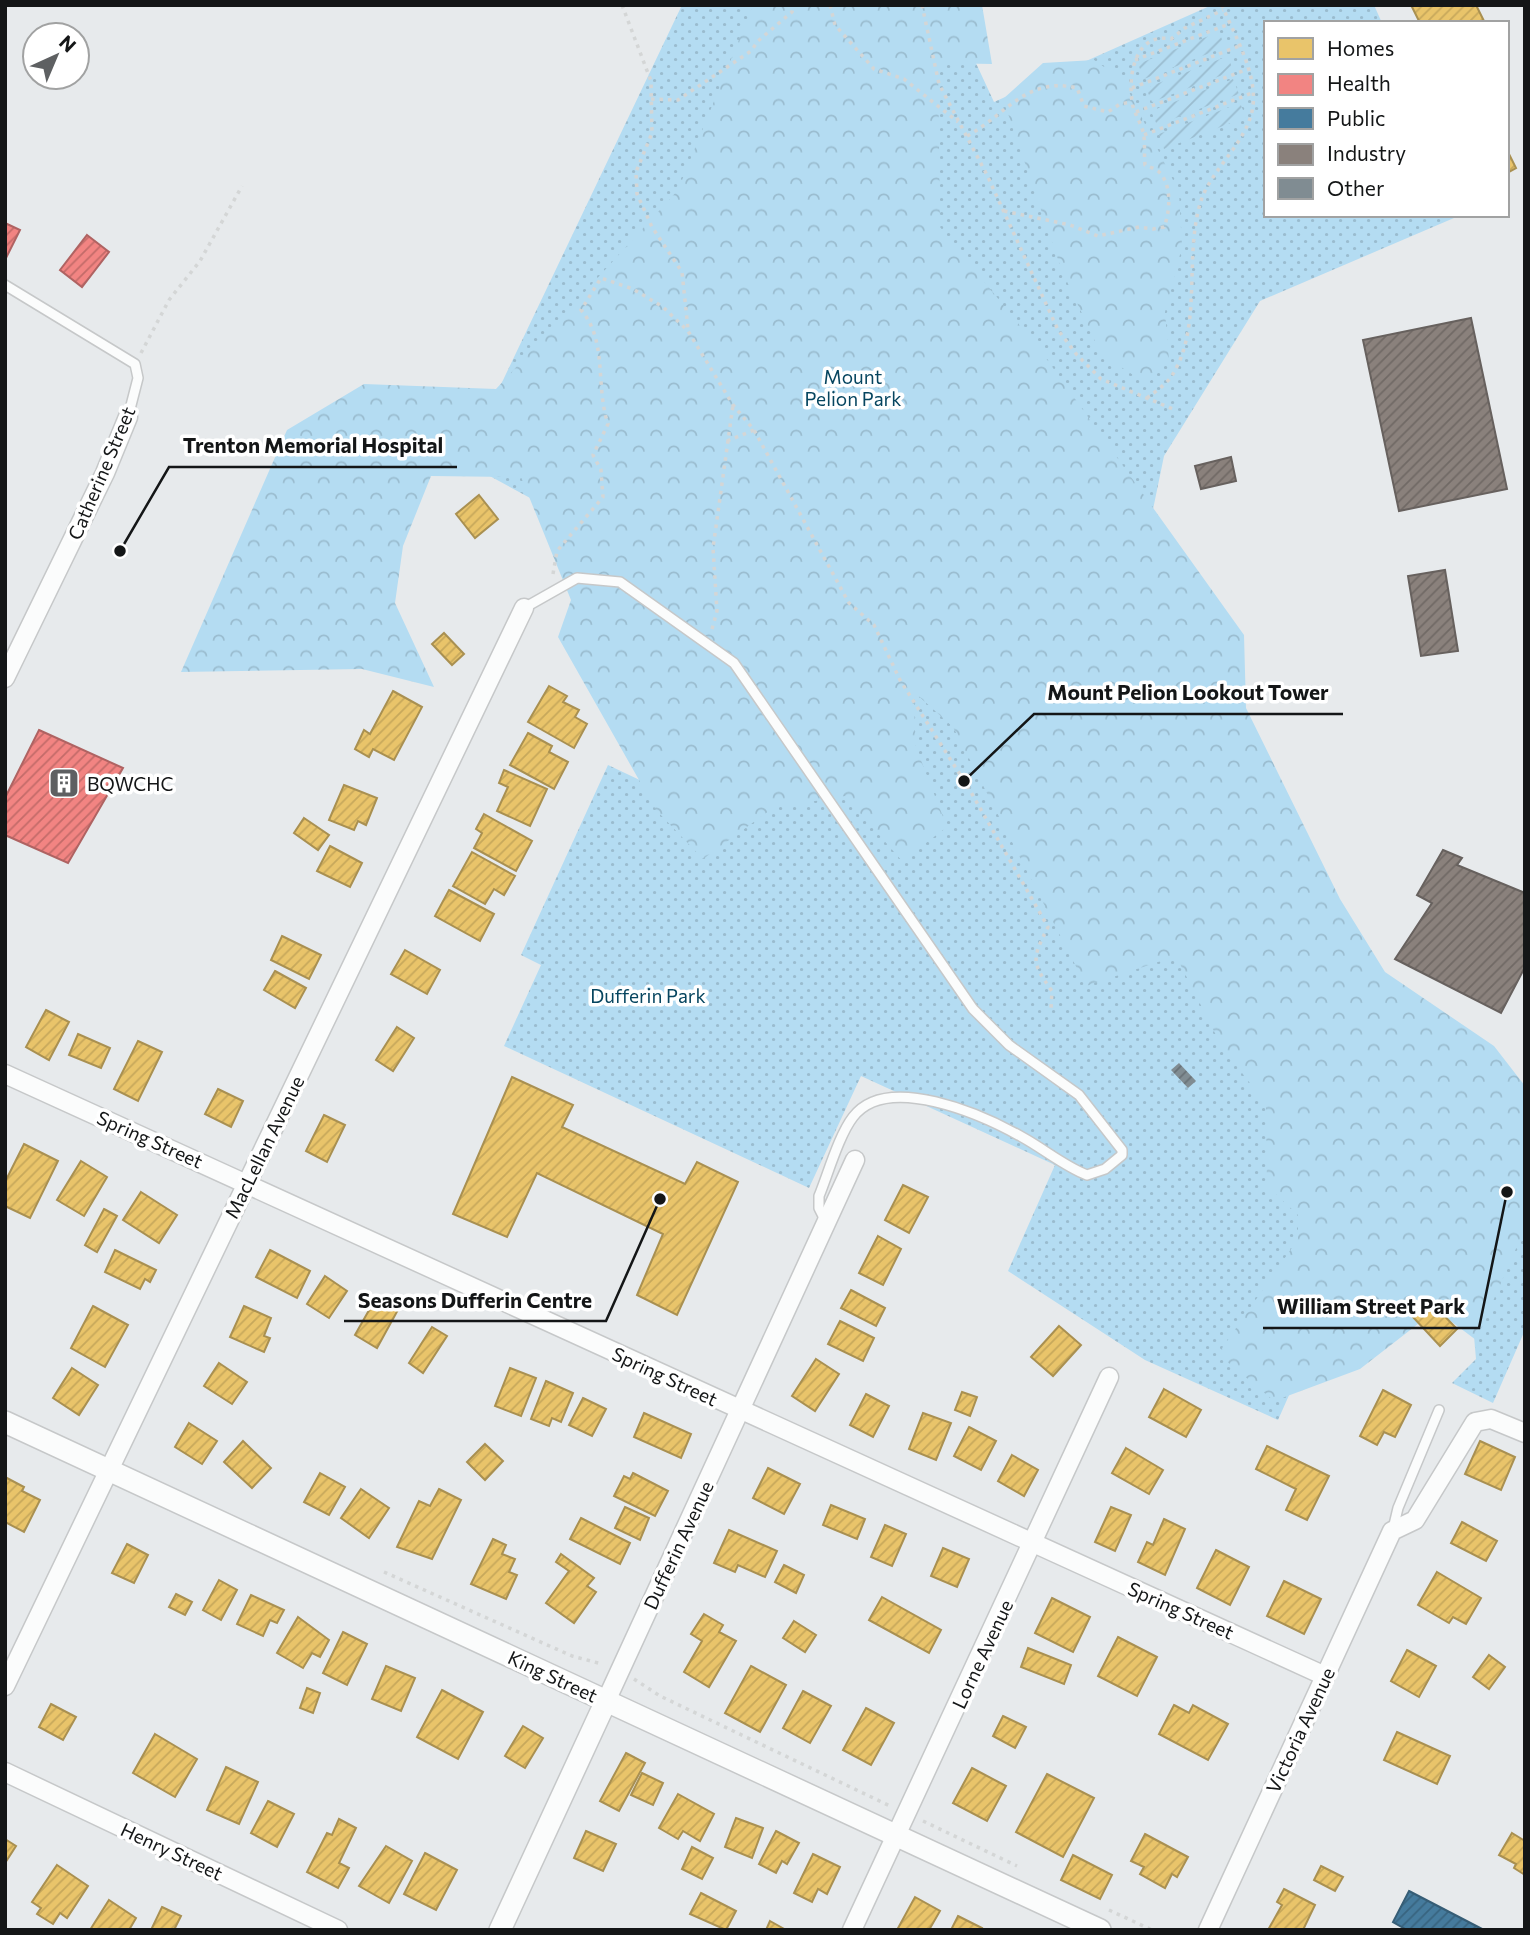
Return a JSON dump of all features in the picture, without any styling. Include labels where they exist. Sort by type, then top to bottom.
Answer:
[{"type":"street","name":"Catherine Street","points":[[5,678],[105,473],[128,417]]},
{"type":"street","name":"MacLellan Avenue","points":[[5,1686],[524,608]]},
{"type":"street","name":"Spring Street","points":[[5,1074],[1325,1676]]},
{"type":"street","name":"Dufferin Avenue","points":[[500,1930],[855,1160]]},
{"type":"street","name":"Lorne Avenue","points":[[852,1930],[1109,1377]]},
{"type":"street","points":[[1392,1531],[1415,1520],[1468,1429],[1475,1422],[1491,1419],[1525,1433]]},
{"type":"street","name":"King Street","points":[[5,1422],[1100,1930]]},
{"type":"street","name":"Victoria Avenue","points":[[1208,1930],[1392,1531]]},
{"type":"street","name":"Henry Street","points":[[5,1772],[338,1930]]},
{"type":"lane","points":[[5,285],[135,364]]},
{"type":"lane","name":"Catherine Street","points":[[128,417],[138,378],[135,364]]},
{"type":"lane","points":[[524,608],[578,578],[620,582],[734,663],[973,1009],[1009,1045],[1079,1095],[1112,1133],[1122,1150],[1122,1155],[1105,1169],[1087,1175],[1019,1135],[989,1121],[927,1100],[881,1097],[867,1102],[852,1118],[819,1196],[819,1208],[826,1222]]},
{"type":"lane","name":"Victoria Avenue","points":[[1392,1531],[1398,1508],[1439,1410]]},
{"type":"path","points":[[622,5],[651,81],[652,133],[636,172],[637,194],[652,227],[682,272],[688,331]]},
{"type":"path","points":[[651,99],[678,100],[751,51],[758,41],[792,12],[794,5]]},
{"type":"path","points":[[830,5],[835,26],[874,69],[904,79],[960,123]]},
{"type":"path","points":[[922,5],[939,84],[1004,211],[1042,301],[1058,330],[1077,355],[1101,379],[1173,409]]},
{"type":"path","points":[[1004,211],[1070,225],[1098,236],[1139,227],[1164,227],[1168,217],[1168,191],[1160,172],[1145,165],[1144,135],[1132,102],[1135,60],[1142,45],[1151,38],[1171,39],[1185,28],[1222,8],[1249,69],[1253,106],[1248,124],[1210,180],[1200,204],[1194,236],[1192,299],[1180,362],[1169,380],[1147,398]]},
{"type":"path","points":[[1135,60],[1229,24]]},
{"type":"path","points":[[1132,88],[1239,46]]},
{"type":"path","points":[[1136,113],[1249,69]]},
{"type":"path","points":[[967,136],[988,124],[1032,89],[1058,83],[1077,88],[1084,106],[1108,112],[1119,104],[1132,102]]},
{"type":"path","points":[[1144,135],[1252,93]]},
{"type":"path","points":[[135,364],[169,300],[200,261],[242,186]]},
{"type":"path","points":[[563,586],[551,571],[557,551],[603,496],[601,470],[593,455],[608,424],[600,401],[602,375],[593,324],[581,310],[601,278],[633,289],[663,307],[688,331],[733,405],[754,430],[849,603],[874,625],[900,680],[968,787],[1048,927],[1034,956],[1037,970],[1052,991],[1051,1009]]},
{"type":"path","points":[[708,644],[717,611],[712,548],[733,405]]},
{"type":"path","points":[[727,441],[754,430]]},
{"type":"green space","name":"Mount Pelion Park","points":[[682,5],[949,5],[994,102],[1212,5],[1374,5],[1381,21],[1264,21],[1264,217],[1456,217],[1260,301],[1164,456],[1122,660],[1035,868],[1525,1093],[1525,1330],[1493,1403],[1452,1383],[1476,1359],[1470,1291],[1358,1240],[1278,1420],[1145,1360],[1008,1271],[1055,1165],[861,1076],[809,1188],[504,1046],[541,965],[521,955],[608,765],[663,791],[543,505],[464,462]]},
{"type":"green space","name":"Mount Pelion Park","points":[[753,5],[982,5],[992,64],[938,63],[940,227],[1043,354],[1244,635],[1246,708],[1340,899],[1385,972],[1494,1046],[1525,1086],[1525,1228],[1476,1340],[1436,1310],[1360,1369],[1274,1401],[1218,1354],[1298,1239],[1298,1215],[1267,1186],[1266,1104],[1222,1047],[1176,956],[1086,986],[953,727],[914,692],[915,745],[947,827],[902,861],[845,796],[773,808],[703,859],[656,810],[558,637],[571,600],[521,477],[431,476],[403,546],[395,603],[434,687],[362,669],[181,672],[287,430],[364,384],[496,389],[678,190]]},
{"type":"green space","points":[[1219,32],[1225,47],[1144,79],[1138,64]]},
{"type":"green space","points":[[1228,56],[1233,71],[1152,102],[1146,88]]},
{"type":"green space","points":[[1094,60],[1123,80],[1179,192],[1182,247],[1165,312],[1169,361],[1147,384],[1101,354],[1062,271],[1003,99],[1043,63]]},
{"type":"green space","points":[[1233,79],[1239,94],[1157,125],[1151,111]]},
{"type":"green space","points":[[1240,103],[1246,117],[1164,149],[1159,134]]},
{"type":"building: Homes","points":[[1411,5],[1476,5],[1484,21],[1419,21]]},
{"type":"building: Homes","points":[[1509,154],[1516,168],[1509,172]]},
{"type":"building: Homes","points":[[479,495],[498,519],[475,538],[456,514]]},
{"type":"building: Homes","points":[[444,633],[464,654],[452,665],[432,644]]},
{"type":"building: Homes","points":[[549,686],[567,696],[563,702],[579,710],[575,717],[587,724],[574,748],[528,722]]},
{"type":"building: Homes","points":[[393,691],[422,707],[394,760],[373,749],[369,757],[355,749],[364,730],[370,734]]},
{"type":"building: Homes","points":[[528,733],[552,746],[549,752],[568,762],[554,789],[510,765]]},
{"type":"building: Homes","points":[[504,770],[547,789],[530,826],[497,811],[508,787],[499,783]]},
{"type":"building: Homes","points":[[344,785],[377,798],[366,825],[358,821],[354,830],[329,820]]},
{"type":"building: Homes","points":[[484,814],[532,841],[516,871],[474,848],[482,833],[476,829]]},
{"type":"building: Homes","points":[[304,818],[329,835],[318,850],[294,833]]},
{"type":"building: Homes","points":[[330,846],[362,863],[350,887],[317,871]]},
{"type":"building: Homes","points":[[472,852],[515,876],[504,895],[494,889],[485,904],[453,886]]},
{"type":"building: Homes","points":[[449,890],[494,914],[480,941],[435,916]]},
{"type":"building: Homes","points":[[282,936],[321,955],[309,979],[271,960]]},
{"type":"building: Homes","points":[[405,950],[440,970],[427,994],[391,974]]},
{"type":"building: Homes","points":[[275,971],[306,988],[295,1008],[264,990]]},
{"type":"building: Homes","points":[[46,1010],[69,1022],[49,1060],[26,1047]]},
{"type":"building: Homes","points":[[397,1027],[414,1038],[393,1071],[376,1060]]},
{"type":"building: Homes","points":[[78,1034],[110,1048],[101,1068],[69,1055]]},
{"type":"building: Homes","points":[[138,1041],[162,1052],[138,1101],[114,1089]]},
{"type":"building: Homes","points":[[512,1077],[573,1105],[562,1127],[685,1184],[697,1162],[738,1182],[677,1315],[637,1295],[663,1234],[537,1173],[507,1237],[453,1214]]},
{"type":"building: Homes","points":[[218,1089],[243,1101],[231,1127],[205,1114]]},
{"type":"building: Homes","points":[[324,1115],[345,1125],[327,1162],[306,1151]]},
{"type":"building: Homes","points":[[24,1144],[58,1161],[30,1218],[5,1206],[5,1182]]},
{"type":"building: Homes","points":[[81,1161],[107,1177],[84,1216],[57,1200]]},
{"type":"building: Homes","points":[[903,1185],[928,1197],[909,1233],[885,1220]]},
{"type":"building: Homes","points":[[141,1192],[177,1215],[159,1243],[123,1220]]},
{"type":"building: Homes","points":[[104,1209],[117,1216],[97,1252],[85,1245]]},
{"type":"building: Homes","points":[[878,1236],[901,1249],[883,1285],[859,1273]]},
{"type":"building: Homes","points":[[115,1250],[156,1270],[150,1282],[145,1279],[140,1289],[105,1272]]},
{"type":"building: Homes","points":[[270,1250],[310,1271],[297,1298],[256,1277]]},
{"type":"building: Homes","points":[[325,1276],[347,1291],[329,1318],[307,1304]]},
{"type":"building: Homes","points":[[851,1290],[885,1308],[876,1326],[841,1308]]},
{"type":"building: Homes","points":[[377,1296],[399,1308],[377,1348],[355,1335]]},
{"type":"building: Homes","points":[[1429,1300],[1457,1329],[1440,1346],[1412,1316]]},
{"type":"building: Homes","points":[[93,1306],[128,1325],[105,1367],[71,1348]]},
{"type":"building: Homes","points":[[244,1306],[271,1318],[264,1336],[270,1338],[264,1352],[230,1337]]},
{"type":"building: Homes","points":[[840,1321],[874,1338],[863,1361],[828,1344]]},
{"type":"building: Homes","points":[[1059,1326],[1081,1345],[1053,1376],[1031,1357]]},
{"type":"building: Homes","points":[[432,1327],[447,1336],[423,1373],[409,1363]]},
{"type":"building: Homes","points":[[816,1359],[839,1374],[815,1411],[792,1396]]},
{"type":"building: Homes","points":[[219,1363],[247,1382],[232,1404],[204,1386]]},
{"type":"building: Homes","points":[[72,1368],[98,1385],[79,1415],[53,1398]]},
{"type":"building: Homes","points":[[510,1368],[536,1378],[521,1416],[495,1406]]},
{"type":"building: Homes","points":[[546,1381],[573,1393],[561,1422],[552,1418],[549,1426],[531,1419]]},
{"type":"building: Homes","points":[[1164,1389],[1201,1410],[1186,1437],[1149,1417]]},
{"type":"building: Homes","points":[[1383,1390],[1411,1405],[1395,1437],[1384,1432],[1377,1445],[1360,1436]]},
{"type":"building: Homes","points":[[962,1392],[977,1397],[970,1416],[955,1410]]},
{"type":"building: Homes","points":[[866,1394],[889,1406],[873,1437],[850,1425]]},
{"type":"building: Homes","points":[[583,1398],[606,1409],[592,1436],[569,1425]]},
{"type":"building: Homes","points":[[644,1413],[691,1434],[681,1458],[634,1437]]},
{"type":"building: Homes","points":[[923,1413],[951,1423],[936,1460],[909,1449]]},
{"type":"building: Homes","points":[[189,1423],[217,1441],[202,1464],[175,1447]]},
{"type":"building: Homes","points":[[969,1427],[996,1441],[981,1470],[954,1456]]},
{"type":"building: Homes","points":[[243,1441],[271,1468],[252,1488],[224,1462]]},
{"type":"building: Homes","points":[[1480,1441],[1515,1457],[1501,1490],[1465,1474]]},
{"type":"building: Homes","points":[[485,1444],[503,1461],[485,1480],[467,1462]]},
{"type":"building: Homes","points":[[1267,1446],[1329,1476],[1307,1520],[1286,1510],[1296,1489],[1256,1469]]},
{"type":"building: Homes","points":[[1126,1448],[1163,1470],[1149,1494],[1112,1473]]},
{"type":"building: Homes","points":[[1012,1455],[1038,1470],[1024,1496],[998,1481]]},
{"type":"building: Homes","points":[[768,1468],[800,1484],[784,1514],[753,1498]]},
{"type":"building: Homes","points":[[320,1473],[345,1487],[329,1515],[304,1502]]},
{"type":"building: Homes","points":[[633,1473],[668,1491],[655,1516],[614,1496],[624,1476],[630,1479]]},
{"type":"building: Homes","points":[[5,1477],[24,1487],[22,1491],[40,1500],[24,1532],[5,1522]]},
{"type":"building: Homes","points":[[361,1489],[389,1508],[369,1538],[341,1518]]},
{"type":"building: Homes","points":[[439,1489],[461,1500],[432,1559],[397,1547],[419,1501],[430,1506]]},
{"type":"building: Homes","points":[[831,1505],[865,1519],[857,1539],[823,1525]]},
{"type":"building: Homes","points":[[625,1507],[649,1518],[640,1540],[615,1528]]},
{"type":"building: Homes","points":[[1111,1507],[1131,1515],[1115,1551],[1095,1542]]},
{"type":"building: Homes","points":[[581,1518],[630,1543],[620,1564],[570,1539]]},
{"type":"building: Homes","points":[[1164,1519],[1185,1529],[1165,1575],[1138,1562],[1147,1542],[1153,1545]]},
{"type":"building: Homes","points":[[1462,1522],[1497,1541],[1486,1561],[1451,1543]]},
{"type":"building: Homes","points":[[885,1525],[906,1534],[892,1566],[871,1557]]},
{"type":"building: Homes","points":[[729,1530],[777,1551],[765,1577],[738,1565],[735,1572],[714,1563]]},
{"type":"building: Homes","points":[[493,1539],[506,1545],[502,1554],[515,1559],[509,1572],[517,1575],[506,1599],[471,1584]]},
{"type":"building: Homes","points":[[127,1544],[148,1555],[134,1583],[112,1573]]},
{"type":"building: Homes","points":[[943,1548],[969,1559],[957,1587],[931,1576]]},
{"type":"building: Homes","points":[[1216,1550],[1249,1567],[1230,1605],[1197,1588]]},
{"type":"building: Homes","points":[[561,1554],[594,1578],[587,1586],[596,1592],[574,1623],[546,1603],[569,1571],[556,1562]]},
{"type":"building: Homes","points":[[784,1565],[804,1575],[796,1593],[775,1582]]},
{"type":"building: Homes","points":[[1437,1572],[1481,1598],[1466,1624],[1453,1617],[1449,1623],[1418,1605]]},
{"type":"building: Homes","points":[[219,1580],[237,1590],[221,1620],[203,1610]]},
{"type":"building: Homes","points":[[1284,1581],[1321,1599],[1304,1634],[1267,1616]]},
{"type":"building: Homes","points":[[176,1594],[192,1602],[185,1615],[169,1607]]},
{"type":"building: Homes","points":[[251,1595],[284,1610],[277,1623],[270,1620],[263,1636],[237,1624]]},
{"type":"building: Homes","points":[[882,1597],[941,1630],[929,1653],[869,1620]]},
{"type":"building: Homes","points":[[1052,1598],[1090,1617],[1073,1652],[1035,1633]]},
{"type":"building: Homes","points":[[704,1614],[723,1625],[719,1632],[736,1641],[709,1687],[684,1672],[702,1641],[691,1634]]},
{"type":"building: Homes","points":[[298,1617],[329,1640],[320,1657],[312,1653],[303,1668],[277,1653]]},
{"type":"building: Homes","points":[[794,1621],[816,1635],[805,1652],[783,1638]]},
{"type":"building: Homes","points":[[343,1632],[367,1644],[347,1685],[323,1673]]},
{"type":"building: Homes","points":[[1118,1637],[1157,1657],[1137,1696],[1098,1676]]},
{"type":"building: Homes","points":[[1028,1648],[1071,1665],[1064,1684],[1021,1667]]},
{"type":"building: Homes","points":[[1407,1650],[1436,1666],[1419,1697],[1391,1681]]},
{"type":"building: Homes","points":[[1489,1655],[1505,1667],[1489,1689],[1473,1677]]},
{"type":"building: Homes","points":[[386,1666],[415,1678],[401,1711],[372,1699]]},
{"type":"building: Homes","points":[[751,1666],[786,1685],[760,1732],[725,1713]]},
{"type":"building: Homes","points":[[307,1688],[320,1693],[313,1713],[300,1708]]},
{"type":"building: Homes","points":[[442,1690],[483,1712],[458,1759],[417,1737]]},
{"type":"building: Homes","points":[[803,1691],[831,1706],[810,1743],[783,1728]]},
{"type":"building: Homes","points":[[51,1704],[76,1717],[63,1740],[39,1727]]},
{"type":"building: Homes","points":[[1174,1705],[1189,1713],[1193,1705],[1228,1724],[1208,1760],[1159,1734]]},
{"type":"building: Homes","points":[[866,1708],[894,1723],[871,1765],[843,1750]]},
{"type":"building: Homes","points":[[1003,1716],[1026,1727],[1015,1748],[993,1736]]},
{"type":"building: Homes","points":[[523,1726],[543,1738],[525,1768],[505,1756]]},
{"type":"building: Homes","points":[[1397,1732],[1450,1756],[1437,1784],[1384,1760]]},
{"type":"building: Homes","points":[[155,1734],[197,1759],[175,1797],[133,1773]]},
{"type":"building: Homes","points":[[626,1753],[645,1763],[619,1811],[600,1801]]},
{"type":"building: Homes","points":[[226,1767],[258,1782],[239,1824],[207,1810]]},
{"type":"building: Homes","points":[[972,1768],[1006,1786],[987,1821],[953,1803]]},
{"type":"building: Homes","points":[[642,1773],[663,1783],[653,1805],[631,1795]]},
{"type":"building: Homes","points":[[1047,1774],[1094,1798],[1063,1857],[1016,1832]]},
{"type":"building: Homes","points":[[678,1794],[714,1814],[700,1841],[683,1831],[678,1839],[659,1828]]},
{"type":"building: Homes","points":[[268,1801],[294,1814],[277,1847],[251,1833]]},
{"type":"building: Homes","points":[[736,1818],[763,1828],[752,1858],[725,1847]]},
{"type":"building: Homes","points":[[339,1819],[356,1828],[339,1863],[349,1868],[338,1888],[307,1872],[327,1833],[332,1835]]},
{"type":"building: Homes","points":[[586,1831],[616,1844],[603,1871],[574,1858]]},
{"type":"building: Homes","points":[[776,1831],[799,1843],[787,1864],[782,1861],[776,1873],[759,1864]]},
{"type":"building: Homes","points":[[1512,1833],[1525,1841],[1525,1875],[1514,1868],[1516,1864],[1499,1855]]},
{"type":"building: Homes","points":[[1145,1834],[1188,1857],[1177,1877],[1172,1874],[1165,1888],[1140,1874],[1144,1867],[1131,1861]]},
{"type":"building: Homes","points":[[5,1839],[16,1846],[5,1863]]},
{"type":"building: Homes","points":[[386,1846],[412,1861],[389,1903],[359,1886]]},
{"type":"building: Homes","points":[[692,1847],[713,1858],[702,1879],[682,1869]]},
{"type":"building: Homes","points":[[425,1853],[457,1870],[436,1910],[404,1894]]},
{"type":"building: Homes","points":[[813,1854],[840,1867],[827,1894],[818,1889],[812,1902],[794,1893]]},
{"type":"building: Homes","points":[[1073,1855],[1112,1875],[1100,1899],[1061,1880]]},
{"type":"building: Homes","points":[[57,1865],[88,1886],[67,1918],[60,1913],[53,1924],[37,1914],[41,1908],[32,1902]]},
{"type":"building: Homes","points":[[1321,1866],[1343,1877],[1335,1891],[1314,1880]]},
{"type":"building: Homes","points":[[1284,1889],[1315,1905],[1303,1930],[1268,1930],[1282,1905],[1277,1902]]},
{"type":"building: Homes","points":[[701,1893],[736,1911],[726,1930],[690,1914]]},
{"type":"building: Homes","points":[[915,1897],[940,1911],[929,1930],[897,1930]]},
{"type":"building: Homes","points":[[109,1900],[136,1918],[129,1930],[90,1930]]},
{"type":"building: Homes","points":[[162,1907],[181,1916],[174,1930],[151,1930]]},
{"type":"building: Homes","points":[[958,1916],[982,1928],[981,1930],[951,1930]]},
{"type":"building: Homes","points":[[770,1921],[786,1930],[766,1930]]},
{"type":"building: Health","points":[[5,223],[20,230],[5,260]]},
{"type":"building: Health","points":[[87,235],[109,252],[82,287],[60,270]]},
{"type":"building: Health","name":"BQWCHC","points":[[39,730],[123,768],[68,863],[5,835],[5,798]]},
{"type":"building: Public","points":[[1409,1891],[1484,1930],[1407,1930],[1393,1922]]},
{"type":"building: Industry","points":[[1471,318],[1507,489],[1399,511],[1363,340]]},
{"type":"building: Industry","points":[[1231,457],[1236,481],[1201,489],[1195,466]]},
{"type":"building: Industry","points":[[1445,570],[1458,651],[1421,656],[1408,576]]},
{"type":"building: Industry","points":[[1443,850],[1462,858],[1457,865],[1525,893],[1525,967],[1501,1013],[1395,959],[1432,903],[1417,895]]},
{"type":"building: Other","points":[[1179,1063],[1196,1081],[1188,1088],[1171,1070]]},
{"type":"place","name":"Trenton Memorial Hospital","points":[[120,551]]},
{"type":"place","name":"Mount Pelion Lookout Tower","points":[[964,781]]},
{"type":"place","name":"BQWCHC","points":[[64,783]]},
{"type":"place","name":"William Street Park","points":[[1507,1192]]},
{"type":"place","name":"Seasons Dufferin Centre","points":[[660,1199]]},
{"type":"park label","name":"Dufferin Park","points":[[648,995]]}]
